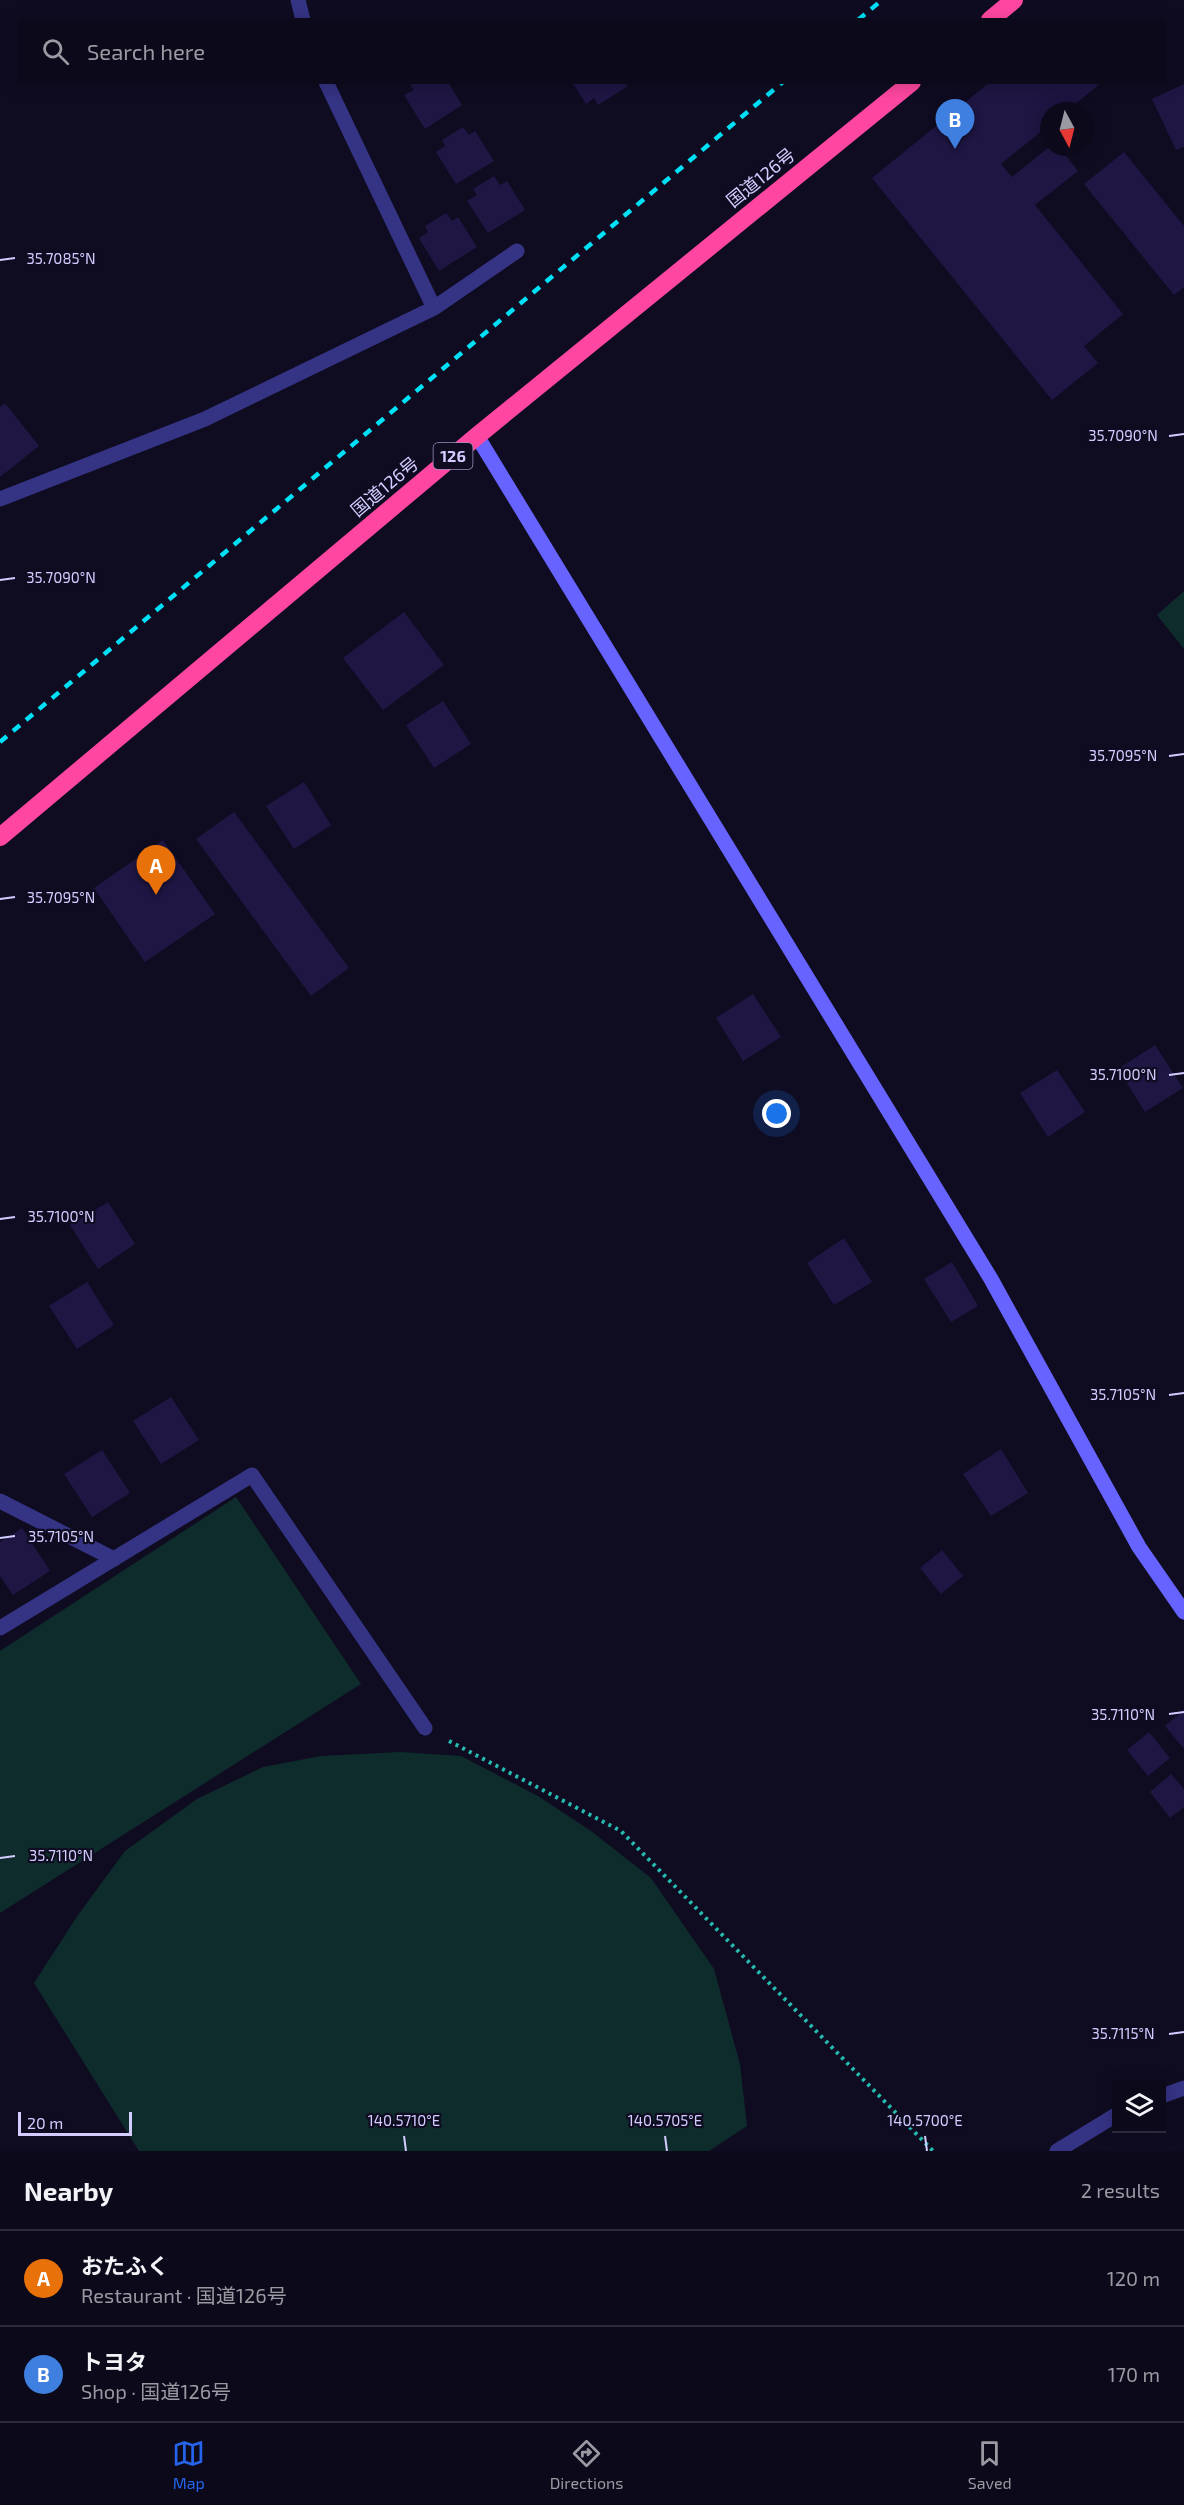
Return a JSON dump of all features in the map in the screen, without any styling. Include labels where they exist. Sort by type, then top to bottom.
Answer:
[{"type":"highway","points":[[992,18],[1014,0]]},
{"type":"highway","name":"国道126号","points":[[0,837],[477,436],[910,84]]},
{"type":"street","points":[[298,0],[302,18]]},
{"type":"street","points":[[327,84],[434,308]]},
{"type":"street","points":[[0,499],[205,419],[434,308],[517,251]]},
{"type":"street","points":[[477,436],[991,1279],[1139,1547],[1184,1612]]},
{"type":"street","points":[[0,1628],[252,1475],[424,1728]]},
{"type":"street","points":[[0,1501],[114,1559]]},
{"type":"street","points":[[1166,2094],[1184,2088]]},
{"type":"street","points":[[1058,2151],[1112,2117]]},
{"type":"path","points":[[424,1728],[621,1831],[933,2151]]},
{"type":"green space","points":[[1184,591],[1184,649],[1157,615]]},
{"type":"green space","points":[[236,1497],[361,1684],[0,1913],[0,1651]]},
{"type":"green space","points":[[400,1752],[461,1756],[538,1796],[591,1831],[651,1878],[714,1969],[740,2064],[747,2126],[709,2151],[139,2151],[34,1983],[78,1915],[125,1851],[197,1799],[263,1767],[321,1756]]},
{"type":"building","points":[[449,84],[462,105],[425,129],[404,95],[414,90],[410,85]]},
{"type":"building","points":[[573,84],[626,84],[628,86],[598,105],[594,98],[586,104]]},
{"type":"building","points":[[988,84],[1100,84],[1078,102],[1040,102],[1040,132],[1001,164],[1012,177],[1040,154],[1066,156],[1078,171],[1035,205],[1123,314],[1084,346],[1098,363],[1052,400],[872,178]]},
{"type":"building","points":[[1184,84],[1184,147],[1176,150],[1152,99]]},
{"type":"building","points":[[463,127],[469,135],[475,131],[494,161],[456,184],[436,152],[445,146],[442,140]]},
{"type":"building","points":[[1124,152],[1184,226],[1184,287],[1174,295],[1084,184]]},
{"type":"building","points":[[494,176],[500,185],[507,181],[525,210],[488,233],[467,201],[477,195],[473,189]]},
{"type":"building","points":[[446,213],[452,221],[458,217],[477,247],[439,271],[419,238],[428,232],[425,226]]},
{"type":"building","points":[[5,403],[39,446],[0,477],[0,407]]},
{"type":"building","points":[[404,612],[444,665],[383,710],[343,658]]},
{"type":"building","points":[[443,701],[471,744],[434,768],[406,725]]},
{"type":"building","points":[[304,782],[331,825],[294,849],[266,806]]},
{"type":"building","points":[[234,812],[349,968],[311,996],[196,839]]},
{"type":"building","points":[[163,840],[215,914],[145,962],[94,888]]},
{"type":"building","points":[[753,994],[781,1037],[743,1061],[716,1018]]},
{"type":"building","points":[[1155,1045],[1183,1088],[1145,1112],[1118,1069]]},
{"type":"building","points":[[1057,1070],[1085,1112],[1048,1137],[1020,1093]]},
{"type":"building","points":[[108,1202],[135,1244],[98,1269],[70,1225]]},
{"type":"building","points":[[844,1238],[872,1282],[834,1305],[807,1263]]},
{"type":"building","points":[[952,1262],[978,1306],[951,1322],[924,1279]]},
{"type":"building","points":[[87,1282],[114,1325],[77,1349],[49,1306]]},
{"type":"building","points":[[171,1397],[199,1440],[161,1464],[133,1421]]},
{"type":"building","points":[[1001,1449],[1028,1493],[991,1516],[963,1474]]},
{"type":"building","points":[[102,1450],[130,1493],[92,1517],[64,1474]]},
{"type":"building","points":[[22,1528],[50,1571],[13,1595],[0,1576],[0,1542]]},
{"type":"building","points":[[942,1550],[963,1576],[941,1594],[920,1568]]},
{"type":"building","points":[[1184,1710],[1184,1749],[1165,1726]]},
{"type":"building","points":[[1149,1732],[1170,1758],[1148,1776],[1127,1750]]},
{"type":"building","points":[[1171,1774],[1184,1789],[1184,1807],[1170,1818],[1150,1792]]},
{"type":"railway","points":[[860,18],[882,0]]},
{"type":"railway","points":[[0,742],[781,84]]},
{"type":"place","name":"トヨタ","points":[[955,149]]},
{"type":"place","name":"おたふく","points":[[156,895]]}]
